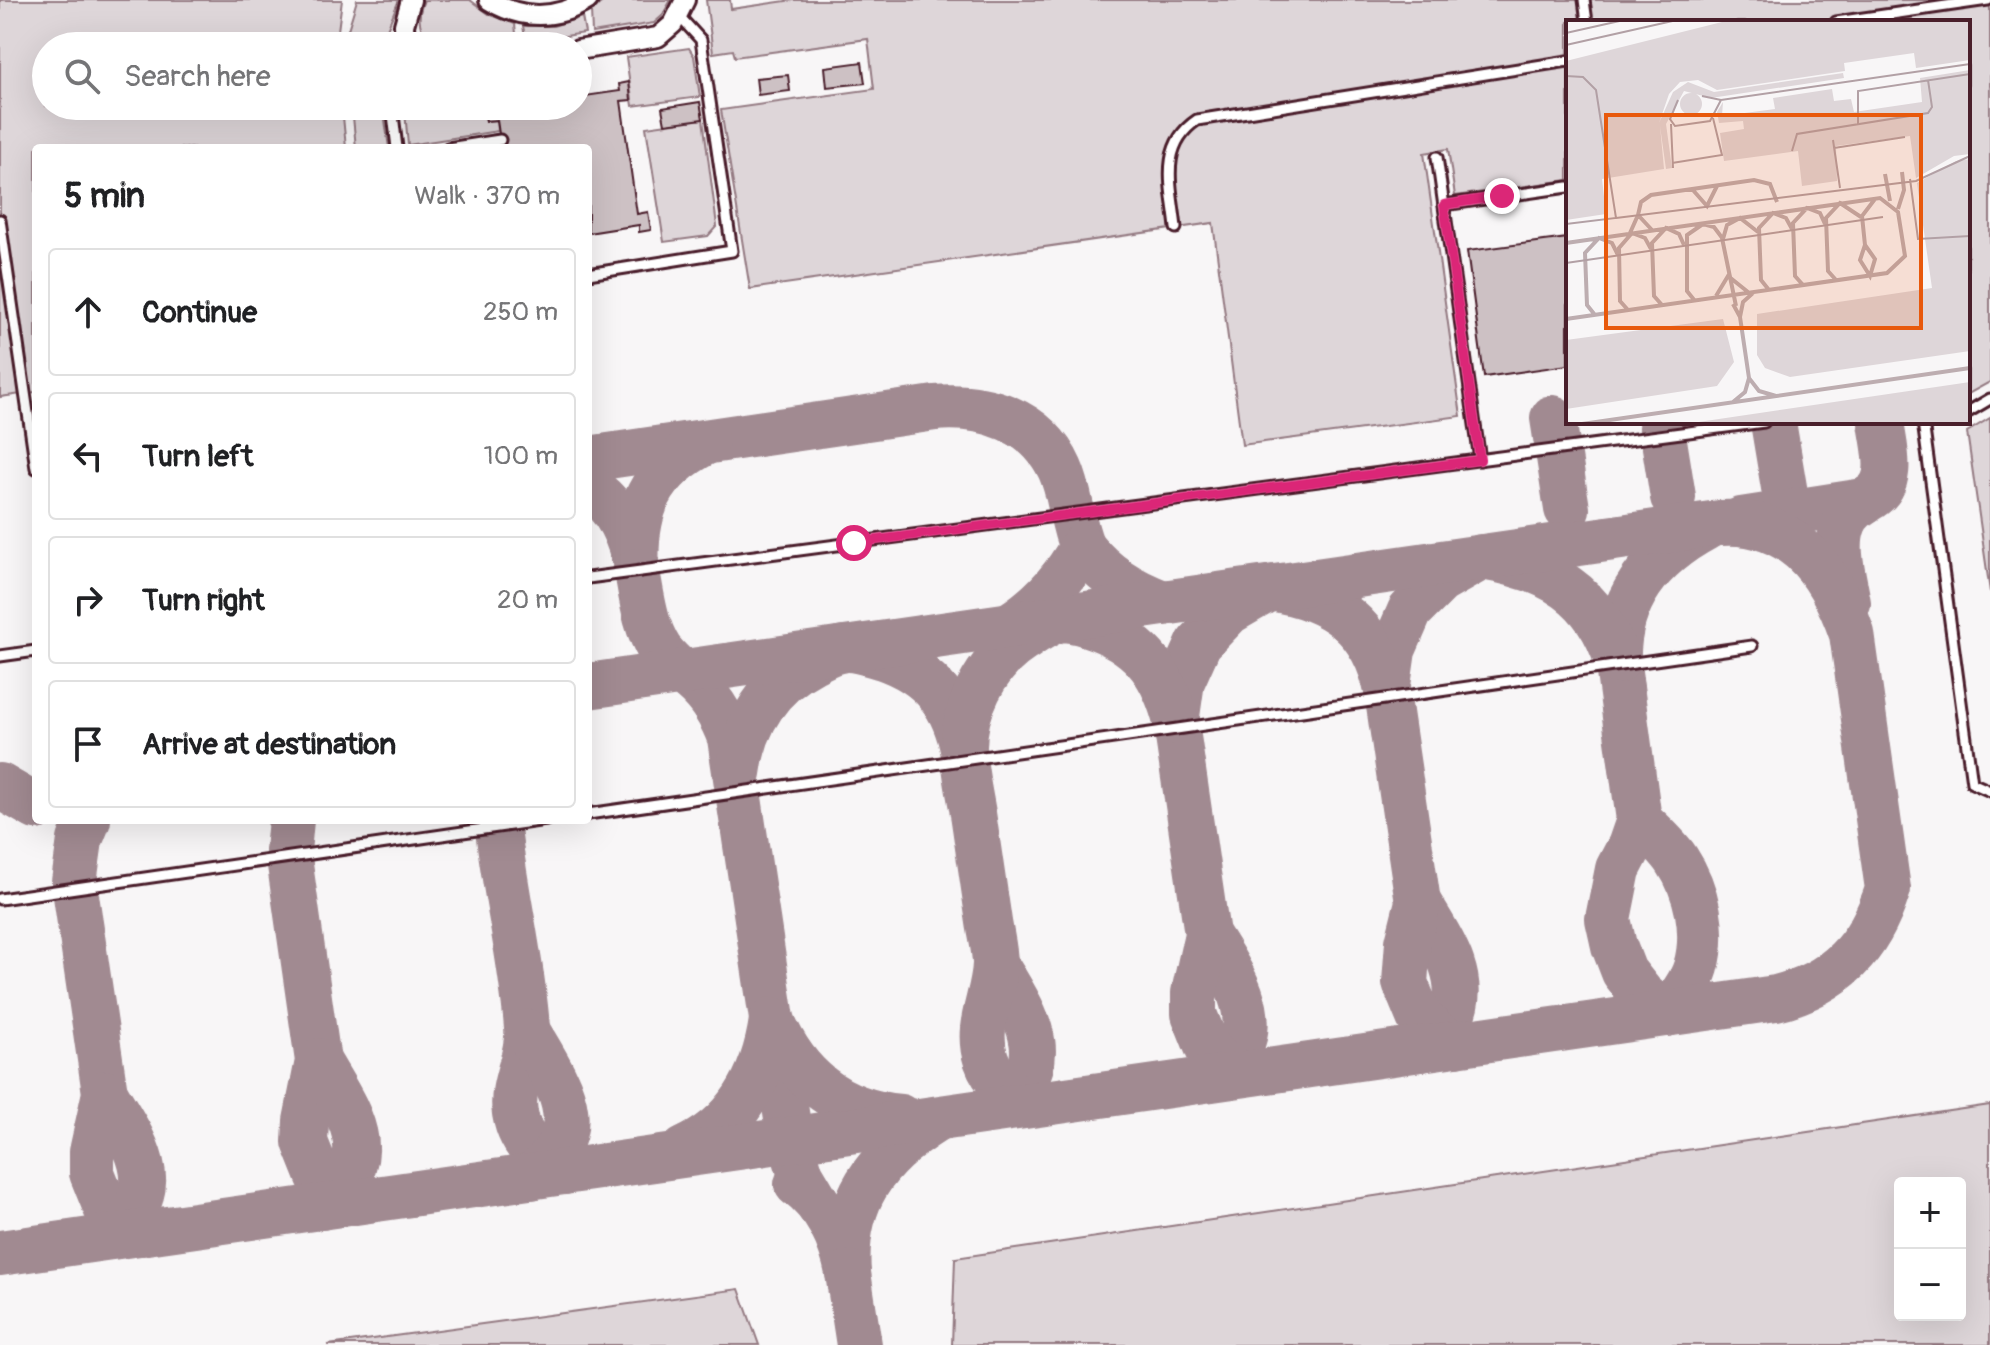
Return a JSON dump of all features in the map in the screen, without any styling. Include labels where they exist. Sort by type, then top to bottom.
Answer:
[{"type":"street","points":[[404,32],[411,0]]},
{"type":"street","points":[[489,0],[510,11],[536,16],[565,12],[588,0]]},
{"type":"street","points":[[592,48],[653,39],[670,28],[682,8]]},
{"type":"lane","points":[[1584,0],[1587,20]]},
{"type":"lane","points":[[1850,20],[1988,0]]},
{"type":"lane","points":[[592,273],[732,251],[701,40],[682,8]]},
{"type":"lane","points":[[1176,228],[1170,177],[1171,155],[1180,133],[1197,120],[1566,61]]},
{"type":"lane","points":[[394,120],[397,144]]},
{"type":"lane","points":[[474,144],[500,140]]},
{"type":"lane","points":[[1437,157],[1480,460]]},
{"type":"lane","points":[[1444,205],[1566,187]]},
{"type":"lane","points":[[0,220],[32,440]]},
{"type":"lane","points":[[1970,411],[1990,399]]},
{"type":"lane","points":[[592,577],[1749,424]]},
{"type":"lane","points":[[1923,424],[1972,783],[1990,791]]},
{"type":"lane","points":[[592,813],[1752,646]]},
{"type":"lane","points":[[0,656],[32,652]]},
{"type":"lane","points":[[0,899],[518,824]]},
{"type":"shaded area","points":[[0,0],[342,0],[338,32],[32,32],[32,120],[343,120],[346,144],[32,144],[32,393],[0,397]]},
{"type":"shaded area","points":[[357,0],[399,0],[386,32],[347,32]]},
{"type":"shaded area","points":[[424,0],[470,0],[489,14],[515,24],[516,32],[424,32],[420,13]]},
{"type":"shaded area","points":[[605,0],[671,0],[654,23],[592,33],[591,11]]},
{"type":"shaded area","points":[[706,0],[730,0],[731,9],[793,0],[1990,0],[1990,382],[1970,393],[1970,20],[1566,20],[1566,180],[1455,196],[1448,149],[1424,153],[1461,416],[1242,445],[1213,223],[750,289],[721,110],[874,89],[868,39],[735,57],[733,50],[713,53]]},
{"type":"shaded area","points":[[582,17],[585,32],[524,32],[523,26],[553,26]]},
{"type":"shaded area","points":[[689,48],[694,56],[700,97],[633,106],[626,57]]},
{"type":"shaded area","points":[[703,119],[717,226],[708,236],[664,242],[646,127]]},
{"type":"shaded area","points":[[353,120],[385,120],[388,144],[356,144]]},
{"type":"shaded area","points":[[406,120],[497,120],[498,131],[408,144]]},
{"type":"shaded area","points":[[1990,418],[1990,592],[1967,432]]},
{"type":"shaded area","points":[[1990,1105],[1990,1345],[952,1345],[955,1258]]},
{"type":"shaded area","points":[[739,1289],[759,1345],[328,1345]]},
{"type":"building","points":[[862,62],[865,83],[827,87],[825,67]]},
{"type":"building","points":[[788,75],[790,91],[758,95],[756,78]]},
{"type":"building","points":[[629,82],[631,100],[621,101],[637,214],[648,212],[651,230],[639,232],[639,225],[592,232],[592,144],[500,144],[497,120],[592,120],[592,95],[620,91],[619,84]]},
{"type":"building","points":[[700,102],[703,119],[665,124],[662,108]]},
{"type":"building","points":[[1566,238],[1566,365],[1484,377],[1467,251]]},
{"type":"taxiway","points":[[592,458],[935,408],[990,412],[1024,427],[1050,452],[1064,478],[1082,547]]},
{"type":"taxiway","points":[[1553,418],[1567,509]]},
{"type":"taxiway","points":[[1661,424],[1673,497]]},
{"type":"taxiway","points":[[1773,424],[1793,541]]},
{"type":"taxiway","points":[[1848,603],[1841,563],[1841,532],[1849,514],[1879,490],[1884,482],[1886,452],[1881,424]]},
{"type":"taxiway","points":[[592,490],[607,503],[621,523],[637,571],[638,529],[649,494],[671,466],[706,442]]},
{"type":"taxiway","points":[[1741,520],[1864,501]]},
{"type":"taxiway","points":[[0,1253],[1776,998],[1816,983],[1847,960],[1871,929],[1888,889],[1852,634],[1843,610],[1818,567],[1802,550],[1784,537],[1739,523],[1711,524],[592,685]]},
{"type":"taxiway","points":[[1639,820],[1677,860],[1690,884],[1698,912],[1700,940],[1696,967],[1688,986],[1667,1014],[1643,996],[1624,972],[1608,919],[1618,869],[1639,820],[1618,665],[1619,642],[1623,621],[1640,584],[1668,553],[1705,528]]},
{"type":"taxiway","points":[[1010,625],[1051,591],[1082,547],[1118,581],[1163,603]]},
{"type":"taxiway","points":[[1456,1044],[1435,1033],[1419,1017],[1405,983],[1408,942],[1418,902],[1387,692],[1393,650],[1410,611],[1440,581],[1482,557],[1529,568],[1567,588],[1597,618],[1617,661]]},
{"type":"taxiway","points":[[637,571],[645,612],[660,650],[710,700],[730,738],[790,1139],[801,1175],[820,1207]]},
{"type":"taxiway","points":[[1243,1074],[1224,1065],[1208,1049],[1194,1014],[1194,993],[1207,934],[1176,723],[1182,681],[1199,643],[1229,612],[1270,588],[1313,599],[1348,619],[1372,649],[1387,691]]},
{"type":"taxiway","points":[[1031,1104],[998,1081],[989,1067],[983,1047],[984,1023],[995,964],[965,762],[964,738],[972,705],[987,675],[1009,650],[1042,627],[1066,619],[1086,623],[1115,635],[1140,654],[1150,664],[1165,690],[1176,722]]},
{"type":"taxiway","points":[[738,773],[746,738],[761,707],[772,694],[797,670],[843,649],[883,657],[915,672],[928,682],[947,706],[964,754]]},
{"type":"taxiway","points":[[0,786],[32,805]]},
{"type":"taxiway","points":[[86,824],[80,840],[74,882],[105,1093],[92,1152],[92,1173],[106,1208],[122,1224],[141,1233]]},
{"type":"taxiway","points":[[291,824],[288,851],[318,1061],[305,1142],[319,1177],[335,1192],[353,1202]]},
{"type":"taxiway","points":[[498,824],[527,1028],[526,1049],[515,1091],[515,1113],[526,1142],[546,1162],[564,1172]]},
{"type":"taxiway","points":[[1418,902],[1449,956],[1457,987],[1451,1017],[1421,1049]]},
{"type":"taxiway","points":[[1207,934],[1238,988],[1246,1018],[1245,1033],[1237,1053],[1209,1079]]},
{"type":"taxiway","points":[[995,964],[1026,1021],[1033,1056],[1028,1074],[1017,1091],[998,1109]]},
{"type":"taxiway","points":[[684,1150],[720,1127],[746,1097],[763,1061],[772,1020],[793,1058],[821,1088],[857,1107],[900,1117]]},
{"type":"taxiway","points":[[528,1032],[559,1089],[565,1124],[561,1142],[550,1159],[531,1177]]},
{"type":"taxiway","points":[[318,1061],[349,1118],[356,1153],[352,1171],[341,1189],[322,1207]]},
{"type":"taxiway","points":[[105,1093],[136,1149],[142,1167],[143,1185],[139,1202],[128,1219],[109,1237]]},
{"type":"taxiway","points":[[797,1184],[816,1202],[831,1224],[842,1248],[848,1273],[851,1224],[867,1184],[895,1150],[934,1121]]},
{"type":"taxiway","points":[[848,1273],[859,1345]]},
{"type":"route","points":[[854,543],[1480,460],[1444,205],[1502,196]]}]
